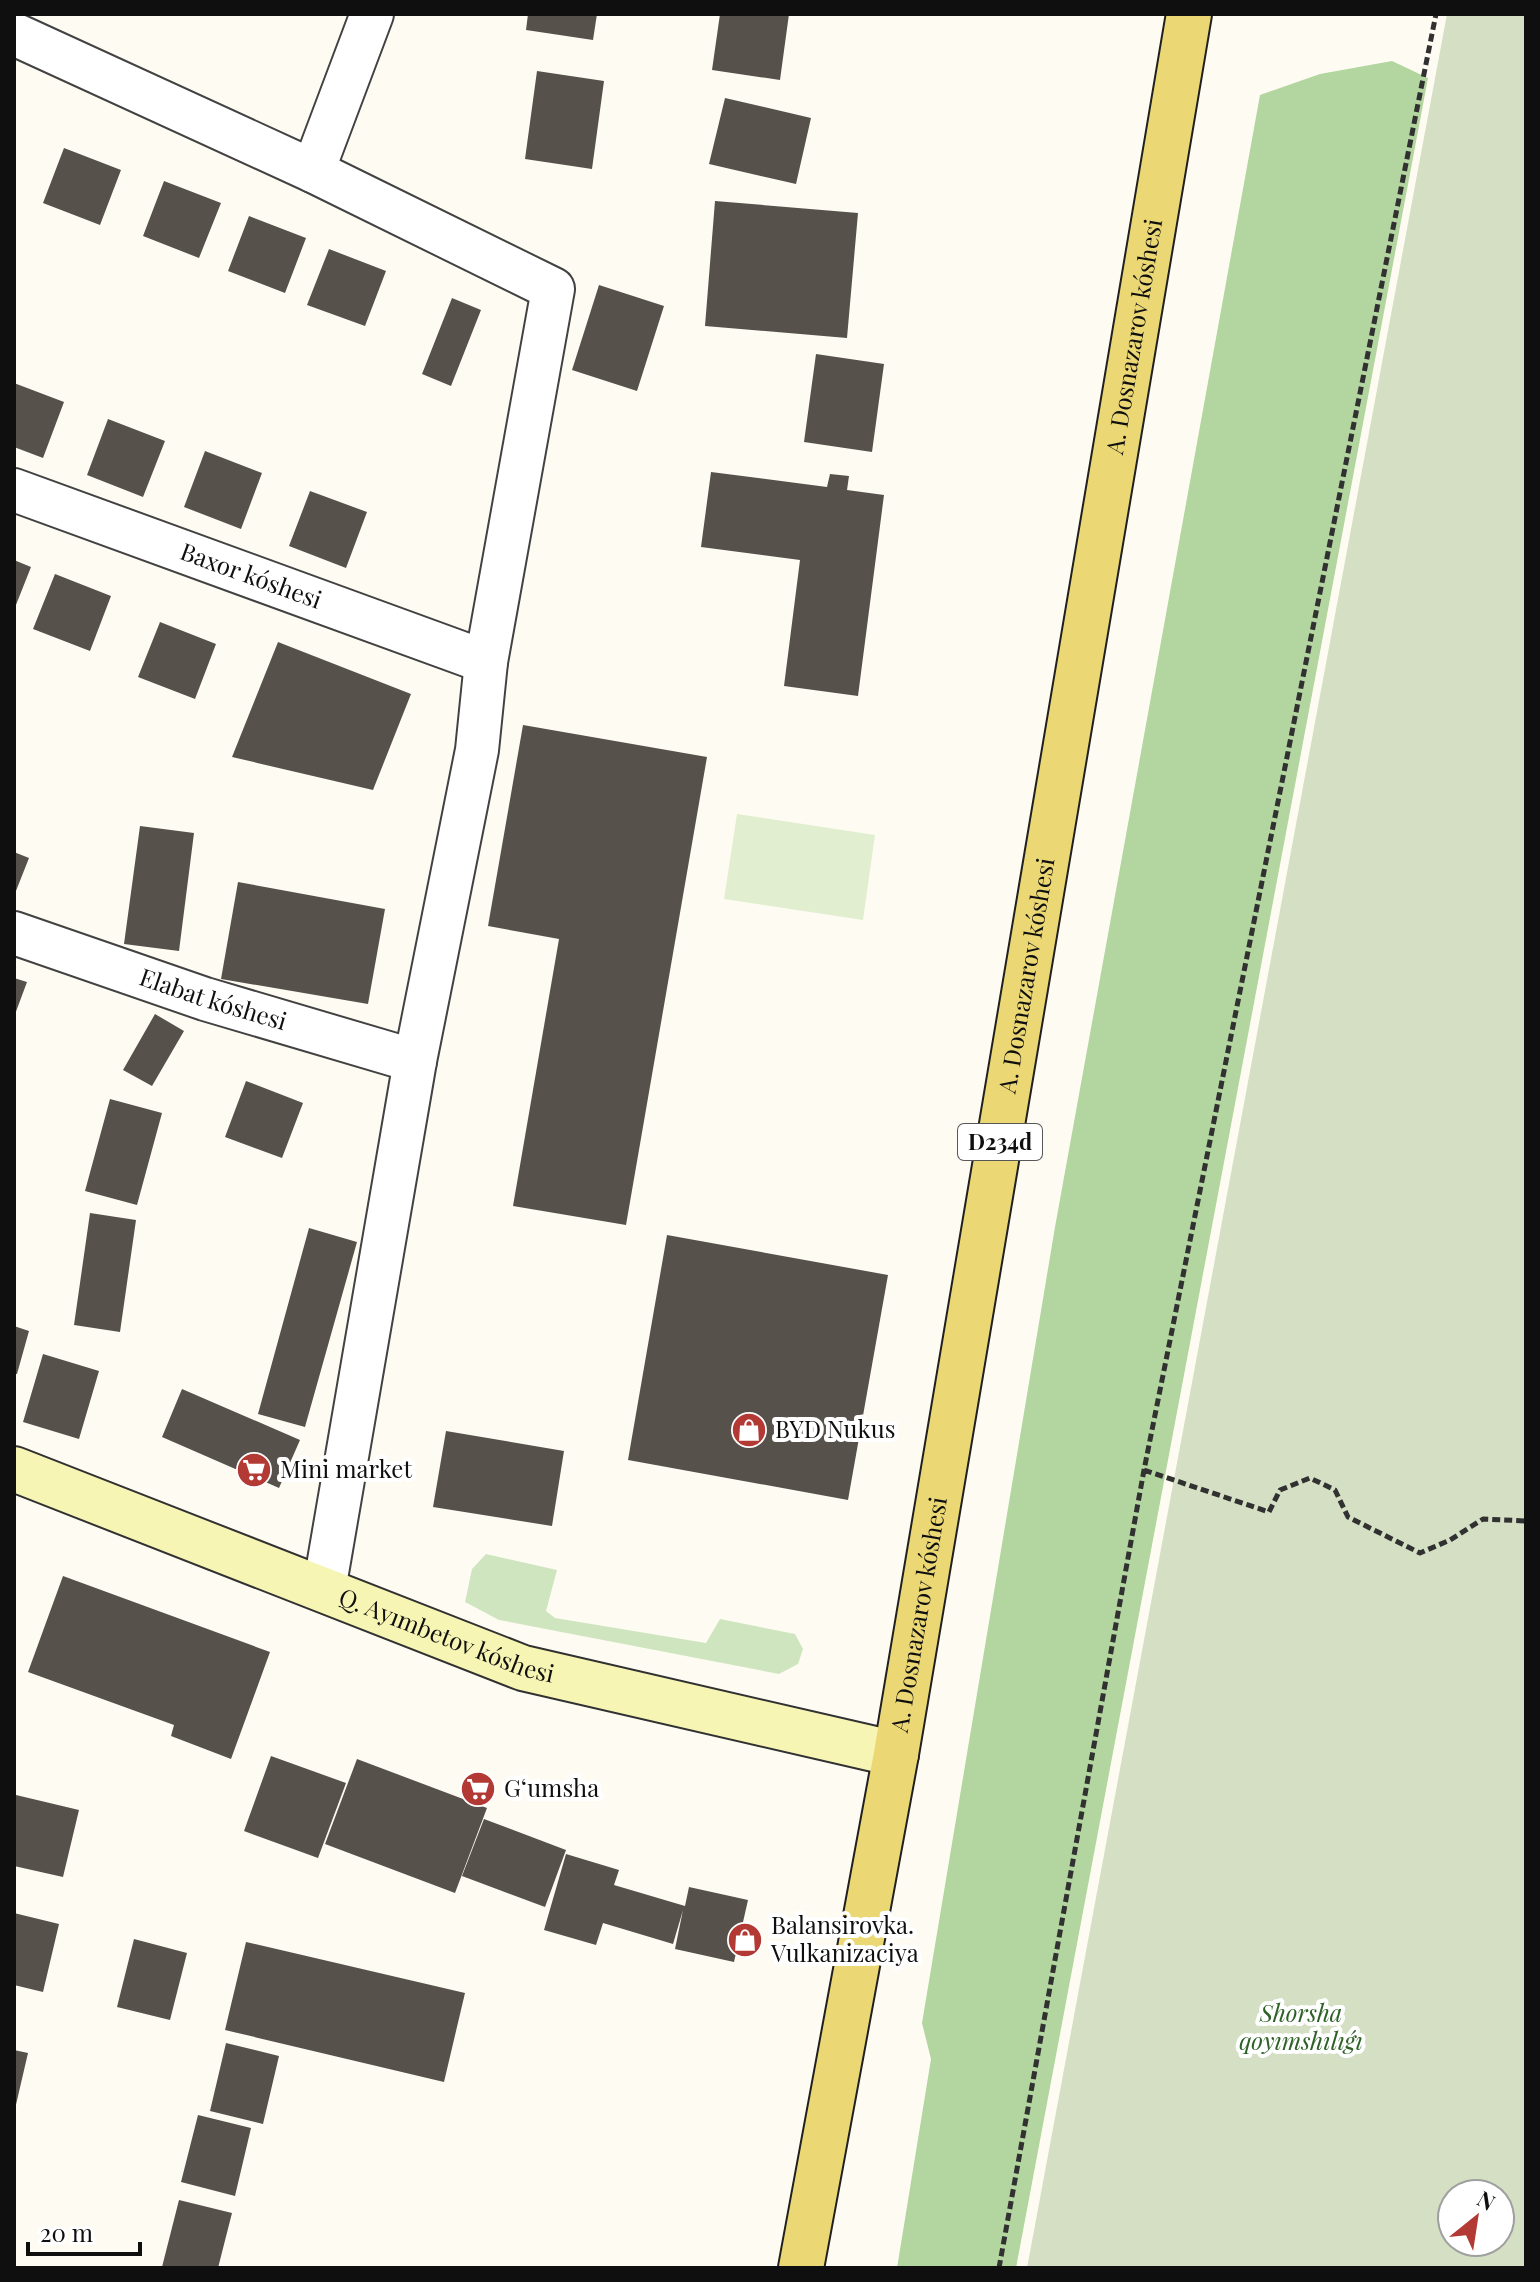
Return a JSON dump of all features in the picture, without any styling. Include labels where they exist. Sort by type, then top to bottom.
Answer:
[{"type":"main road","name":"A. Dosnazarov kóshesi","points":[[801,2268],[896,1754],[1189,14]]},
{"type":"street","points":[[313,171],[372,14]]},
{"type":"street","points":[[14,34],[313,171],[553,289],[486,662],[477,750],[415,1061],[324,1590]]},
{"type":"street","name":"Baxor kóshesi","points":[[14,490],[486,662]]},
{"type":"street","name":"Elabat kóshesi","points":[[14,933],[205,999],[415,1061]]},
{"type":"street","name":"Q. Ayımbetov kóshesi","points":[[14,1469],[523,1668],[896,1754]]},
{"type":"path","points":[[999,2268],[1144,1470],[1436,14]]},
{"type":"path","points":[[1144,1470],[1269,1512],[1280,1490],[1310,1478],[1335,1490],[1348,1517],[1420,1553],[1450,1540],[1483,1519],[1526,1521]]},
{"type":"green space","name":"Shorsha qoyımshılıǵı","points":[[1447,14],[1526,14],[1526,2268],[1027,2268]]},
{"type":"green space","points":[[1392,61],[1428,78],[1016,2268],[897,2268],[931,2059],[922,2023],[1055,1227],[1260,95],[1320,74]]},
{"type":"green space","points":[[737,814],[875,835],[863,920],[724,899]]},
{"type":"green space","points":[[486,1554],[557,1570],[546,1611],[555,1618],[706,1643],[720,1619],[795,1634],[803,1649],[798,1664],[779,1674],[499,1620],[465,1602],[472,1569]]},
{"type":"building","points":[[528,14],[597,14],[593,40],[526,30]]},
{"type":"building","points":[[720,14],[789,14],[780,80],[712,70]]},
{"type":"building","points":[[537,71],[604,81],[592,169],[525,159]]},
{"type":"building","points":[[725,98],[811,118],[796,184],[709,164]]},
{"type":"building","points":[[64,148],[121,170],[100,225],[43,203]]},
{"type":"building","points":[[164,181],[221,203],[199,258],[143,236]]},
{"type":"building","points":[[715,201],[858,213],[847,338],[705,326]]},
{"type":"building","points":[[249,216],[306,238],[285,293],[228,271]]},
{"type":"building","points":[[329,249],[386,271],[365,326],[307,305]]},
{"type":"building","points":[[599,285],[664,306],[637,391],[572,370]]},
{"type":"building","points":[[452,298],[481,310],[451,386],[422,374]]},
{"type":"building","points":[[816,354],[884,364],[872,452],[804,442]]},
{"type":"building","points":[[14,383],[64,402],[43,458],[14,447]]},
{"type":"building","points":[[108,419],[165,441],[143,497],[87,475]]},
{"type":"building","points":[[205,451],[262,473],[241,529],[184,507]]},
{"type":"building","points":[[711,472],[827,487],[830,474],[849,476],[847,490],[884,495],[858,696],[784,686],[800,560],[701,547]]},
{"type":"building","points":[[310,491],[367,512],[346,568],[289,546]]},
{"type":"building","points":[[14,560],[31,567],[14,610]]},
{"type":"building","points":[[55,574],[111,596],[90,651],[33,629]]},
{"type":"building","points":[[160,622],[216,644],[195,699],[138,677]]},
{"type":"building","points":[[278,642],[411,694],[373,790],[232,757]]},
{"type":"building","points":[[523,725],[707,757],[626,1225],[513,1206],[559,939],[488,926]]},
{"type":"building","points":[[140,826],[194,833],[179,951],[124,944]]},
{"type":"building","points":[[14,852],[29,858],[14,896]]},
{"type":"building","points":[[238,882],[385,909],[368,1004],[221,979]]},
{"type":"building","points":[[14,978],[27,982],[14,1017]]},
{"type":"building","points":[[155,1014],[184,1031],[152,1086],[123,1070]]},
{"type":"building","points":[[246,1081],[303,1103],[282,1158],[225,1137]]},
{"type":"building","points":[[110,1099],[162,1113],[137,1205],[85,1191]]},
{"type":"building","points":[[90,1213],[136,1220],[120,1332],[74,1325]]},
{"type":"building","points":[[309,1228],[357,1242],[305,1427],[258,1414]]},
{"type":"building","points":[[667,1235],[888,1275],[848,1500],[628,1460]]},
{"type":"building","points":[[14,1326],[29,1331],[17,1374],[14,1374]]},
{"type":"building","points":[[43,1354],[99,1371],[79,1439],[23,1422]]},
{"type":"building","points":[[182,1389],[300,1440],[279,1488],[162,1437]]},
{"type":"building","points":[[446,1431],[564,1451],[552,1526],[433,1507]]},
{"type":"building","points":[[63,1576],[270,1652],[231,1759],[171,1736],[174,1725],[28,1672]]},
{"type":"building","points":[[271,1756],[346,1783],[318,1858],[244,1831]]},
{"type":"building","points":[[357,1759],[487,1808],[455,1893],[325,1844]]},
{"type":"building","points":[[16,1795],[79,1810],[63,1877],[14,1866]]},
{"type":"building","points":[[484,1819],[566,1850],[545,1907],[462,1876]]},
{"type":"building","points":[[566,1854],[619,1870],[614,1885],[685,1906],[689,1887],[748,1900],[734,1962],[675,1949],[683,1910],[673,1944],[603,1923],[596,1945],[544,1930]]},
{"type":"building","points":[[14,1913],[59,1924],[43,1992],[14,1985]]},
{"type":"building","points":[[134,1939],[187,1953],[170,2020],[117,2007]]},
{"type":"building","points":[[246,1942],[465,1993],[444,2082],[225,2030]]},
{"type":"building","points":[[226,2043],[279,2056],[263,2124],[210,2111]]},
{"type":"building","points":[[14,2050],[28,2053],[15,2109],[14,2109]]},
{"type":"building","points":[[198,2115],[251,2128],[235,2196],[181,2182]]},
{"type":"building","points":[[179,2200],[232,2213],[218,2268],[162,2267]]},
{"type":"place","name":"BYD Nukus","points":[[749,1430]]},
{"type":"place","name":"Mini market","points":[[254,1470]]},
{"type":"place","name":"Gʻumsha","points":[[478,1789]]},
{"type":"place","name":"Balansirovka. Vulkanizaciya","points":[[745,1940]]}]
